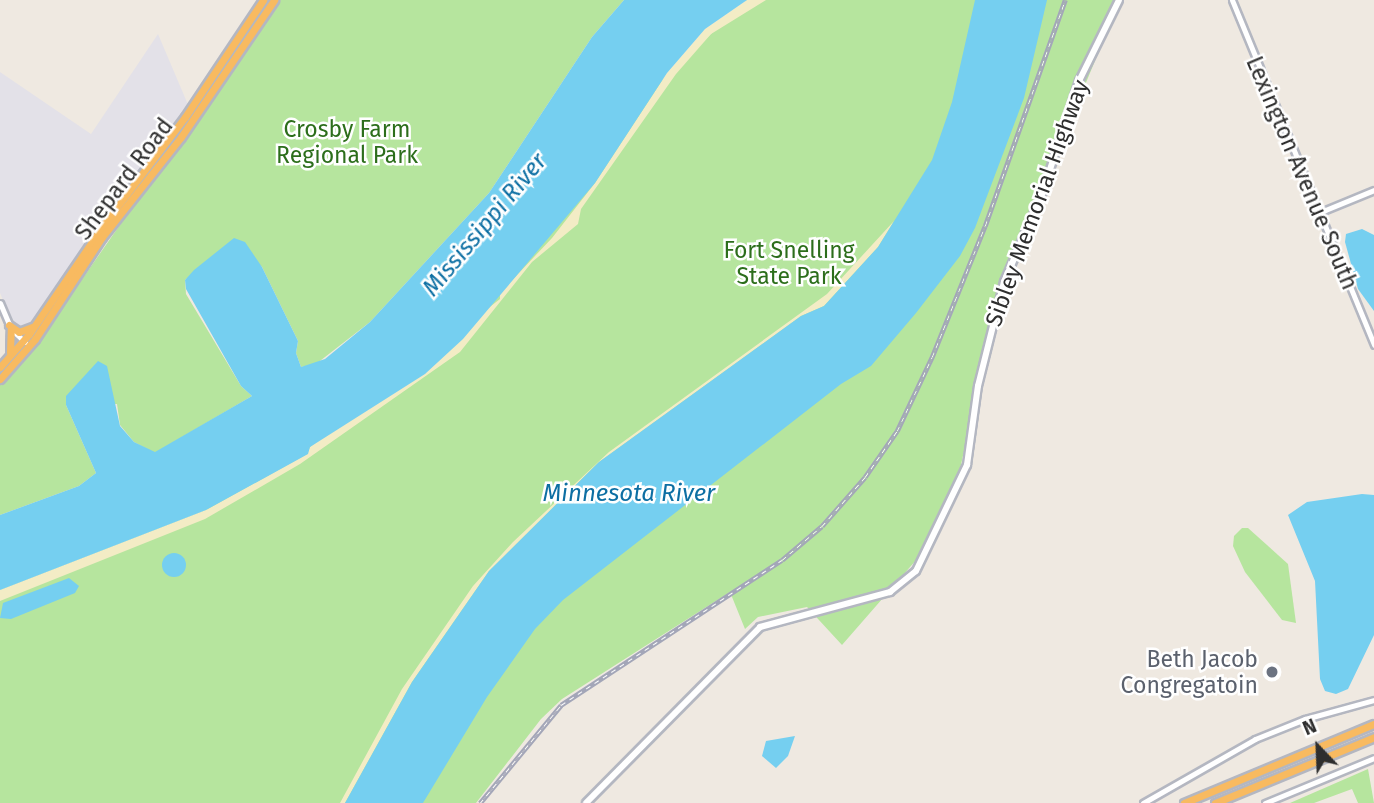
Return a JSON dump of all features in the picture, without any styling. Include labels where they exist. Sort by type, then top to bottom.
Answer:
[{"type":"highway","name":"Shepard Road","points":[[2,365],[27,343],[36,324],[263,0]]},
{"type":"highway","name":"Shepard Road","points":[[0,379],[274,0]]},
{"type":"highway","points":[[10,327],[23,332],[36,324]]},
{"type":"highway","points":[[2,365],[14,343],[10,327]]},
{"type":"highway","points":[[1184,803],[1374,724]]},
{"type":"highway","points":[[1215,803],[1374,737]]},
{"type":"main road","name":"Sibley Memorial Highway","points":[[586,803],[760,628],[890,592],[916,571],[967,465],[978,386],[1004,282],[1042,194],[1079,81],[1119,0]]},
{"type":"street","name":"Lexington Avenue South","points":[[1232,0],[1374,345]]},
{"type":"street","points":[[1318,214],[1374,190]]},
{"type":"street","points":[[0,303],[10,327],[27,343]]},
{"type":"street","points":[[1143,803],[1255,739],[1305,719],[1374,700]]},
{"type":"street","points":[[1265,803],[1374,758]]},
{"type":"street","points":[[1282,796],[1285,803]]},
{"type":"shaded area","points":[[158,34],[189,107],[31,325],[22,330],[13,324],[0,293],[0,72],[91,134]]},
{"type":"green space","name":"Crosby Farm Regional Park","points":[[277,0],[624,0],[592,37],[489,193],[370,322],[316,364],[301,367],[296,353],[298,341],[262,267],[234,239],[185,280],[186,294],[241,386],[252,396],[155,453],[134,442],[120,425],[117,404],[66,405],[96,473],[79,486],[0,515],[0,382],[30,350],[71,295]]},
{"type":"green space","name":"Fort Snelling State Park","points":[[747,0],[1120,0],[999,294],[958,478],[917,559],[842,645],[807,607],[758,617],[745,629],[730,592],[562,699],[541,719],[476,803],[0,803],[0,590],[206,510]]},
{"type":"green space","points":[[1242,528],[1248,528],[1288,564],[1296,623],[1282,620],[1245,572],[1233,546],[1234,536]]},
{"type":"green space","points":[[1368,769],[1374,803],[1358,803],[1352,789],[1314,803],[1290,803]]},
{"type":"sand","points":[[747,0],[766,0],[711,34],[676,74],[581,209],[578,224],[532,262],[460,352],[300,464],[205,519],[0,601],[0,590],[206,510],[307,454],[310,447],[500,299],[500,293],[552,238],[595,183],[667,73],[705,29]]},
{"type":"sand","points":[[894,221],[878,247],[824,306],[801,316],[599,462],[489,571],[412,682],[345,803],[340,803],[402,689],[473,586],[513,542],[609,452],[827,294]]},
{"type":"water","name":"Mississippi River","points":[[624,0],[747,0],[705,29],[667,73],[595,183],[463,339],[425,374],[310,447],[308,454],[206,510],[0,590],[0,515],[79,486],[96,473],[66,405],[66,396],[98,361],[107,366],[120,426],[134,442],[155,452],[252,396],[241,386],[186,289],[185,280],[194,270],[234,238],[245,242],[262,267],[298,341],[296,353],[301,367],[325,359],[370,322],[489,193],[592,37]]},
{"type":"water","name":"Minnesota River","points":[[975,0],[1047,0],[1024,98],[975,228],[960,256],[916,313],[871,366],[841,384],[563,600],[535,629],[487,697],[423,803],[345,803],[412,682],[489,571],[599,462],[801,316],[824,306],[878,247],[932,160],[952,102]]},
{"type":"water","points":[[1362,229],[1374,235],[1374,311],[1358,289],[1345,242],[1346,234]]},
{"type":"water","points":[[1362,494],[1374,495],[1374,635],[1348,689],[1336,694],[1325,691],[1320,679],[1315,581],[1288,515],[1307,502]]},
{"type":"water","points":[[174,553],[183,556],[186,565],[183,574],[174,577],[165,574],[162,565],[165,556]]},
{"type":"water","points":[[69,578],[79,586],[75,593],[11,619],[0,618],[3,603]]},
{"type":"water","points":[[795,736],[788,756],[776,768],[762,756],[766,741]]},
{"type":"railway","points":[[480,803],[561,705],[782,560],[822,526],[865,477],[897,431],[932,357],[985,226],[1065,0]]},
{"type":"place","name":"Beth Jacob Congregatoin","points":[[1272,672]]}]
